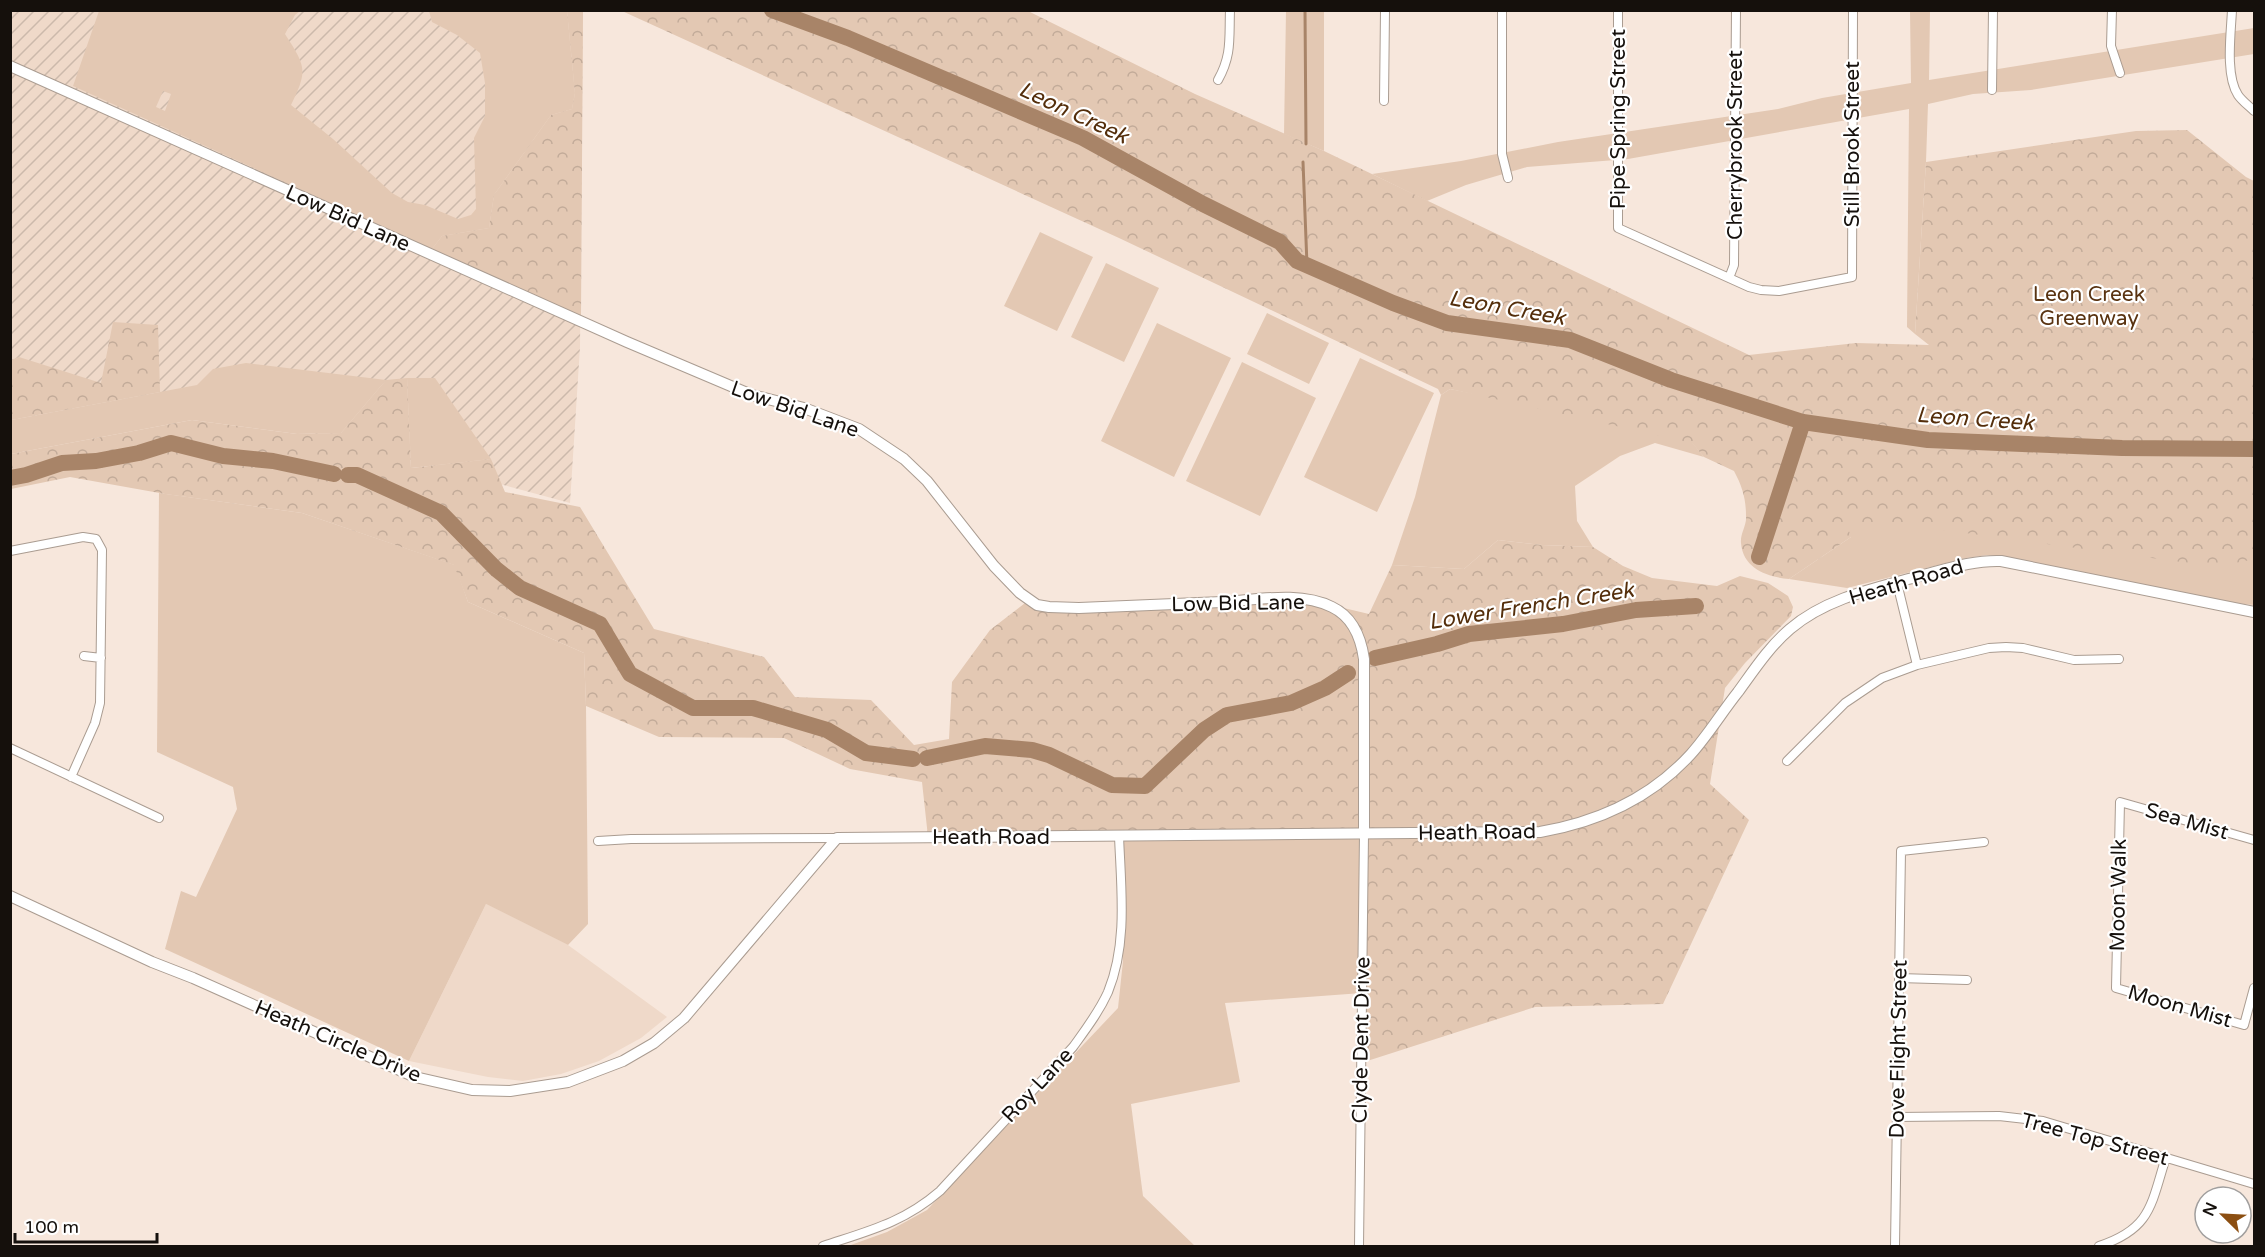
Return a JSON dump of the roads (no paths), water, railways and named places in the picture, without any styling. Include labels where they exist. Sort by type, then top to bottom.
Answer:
[{"type":"street","points":[[1218,80],[1229,54],[1230,10]]},
{"type":"street","points":[[1384,101],[1385,10]]},
{"type":"street","points":[[1502,10],[1502,154],[1508,178]]},
{"type":"street","name":"Pipe Spring Street","points":[[1618,10],[1618,228],[1730,278]]},
{"type":"street","name":"Cherrybrook Street","points":[[1730,278],[1734,265],[1736,10]]},
{"type":"street","name":"Still Brook Street","points":[[1730,278],[1749,287],[1773,291],[1852,277],[1853,10]]},
{"type":"street","points":[[1992,90],[1993,10]]},
{"type":"street","points":[[2112,10],[2111,46],[2120,73]]},
{"type":"street","points":[[2232,10],[2230,71],[2238,95],[2254,111]]},
{"type":"street","name":"Low Bid Lane","points":[[10,66],[646,351],[752,395],[804,408],[859,429],[904,459],[927,481],[994,566],[1020,593],[1037,605],[1079,608],[1296,598],[1332,607],[1342,613],[1354,626],[1362,646],[1364,659],[1364,834]]},
{"type":"street","points":[[10,551],[83,537],[96,539],[100,545],[102,555],[101,658],[98,713],[71,777]]},
{"type":"street","name":"Heath Road","points":[[598,841],[1540,832],[1574,825],[1612,812],[1655,787],[1692,753],[1764,656],[1796,624],[1817,610],[1862,592],[1972,563],[2001,561],[2254,612]]},
{"type":"street","points":[[1897,583],[1917,665]]},
{"type":"street","points":[[1787,761],[1845,703],[1882,678],[1917,665],[1989,648],[2006,647],[2023,648],[2074,660],[2119,659]]},
{"type":"street","points":[[84,657],[101,658]]},
{"type":"street","points":[[10,748],[159,818]]},
{"type":"street","name":"Sea Mist","points":[[2120,802],[2254,840]]},
{"type":"street","name":"Moon Walk","points":[[2116,988],[2120,802]]},
{"type":"street","name":"Clyde Dent Drive","points":[[1359,1246],[1364,834]]},
{"type":"street","name":"Roy Lane","points":[[823,1246],[893,1222],[923,1206],[940,1191],[1057,1064],[1091,1023],[1108,992],[1118,958],[1122,910],[1119,836]]},
{"type":"street","name":"Heath Circle Drive","points":[[10,896],[152,962],[194,978],[415,1077],[472,1090],[510,1090],[568,1082],[603,1070],[654,1043],[684,1018],[837,838]]},
{"type":"street","name":"Dove Flight Street","points":[[1895,1246],[1901,851],[1984,842]]},
{"type":"street","points":[[1899,978],[1967,980]]},
{"type":"street","name":"Moon Mist","points":[[2116,988],[2244,1025],[2254,988]]},
{"type":"street","name":"Tree Top Street","points":[[1896,1118],[1999,1116],[2035,1120],[2254,1184]]},
{"type":"street","points":[[2099,1246],[2110,1245],[2140,1224],[2153,1200],[2166,1158]]},
{"type":"waterway","name":"Leon Creek","points":[[772,10],[848,38],[1083,138],[1203,204],[1280,242],[1297,261],[1393,303],[1447,323],[1570,340],[1671,380],[1803,422],[1928,440],[2122,448],[2254,449]]},
{"type":"waterway","points":[[1305,10],[1306,144]]},
{"type":"waterway","points":[[1303,162],[1307,265]]},
{"type":"waterway","name":"Lower French Creek","points":[[1759,557],[1803,422]]},
{"type":"waterway","name":"Lower French Creek","points":[[10,478],[62,463],[96,461],[139,453],[171,443],[223,456],[273,461],[334,474]]},
{"type":"waterway","name":"Lower French Creek","points":[[348,475],[357,475],[441,513],[496,569],[520,588],[600,624],[630,674],[693,708],[753,708],[827,730],[866,753],[913,759]]},
{"type":"waterway","name":"Lower French Creek","points":[[1375,658],[1469,634],[1563,624],[1636,610],[1696,606]]},
{"type":"waterway","name":"Lower French Creek","points":[[927,758],[985,746],[1032,750],[1049,755],[1112,785],[1145,786],[1204,730],[1227,715],[1291,703],[1325,688],[1348,673]]},
{"type":"park label","name":"Leon Creek Greenway","points":[[2089,306]]}]
